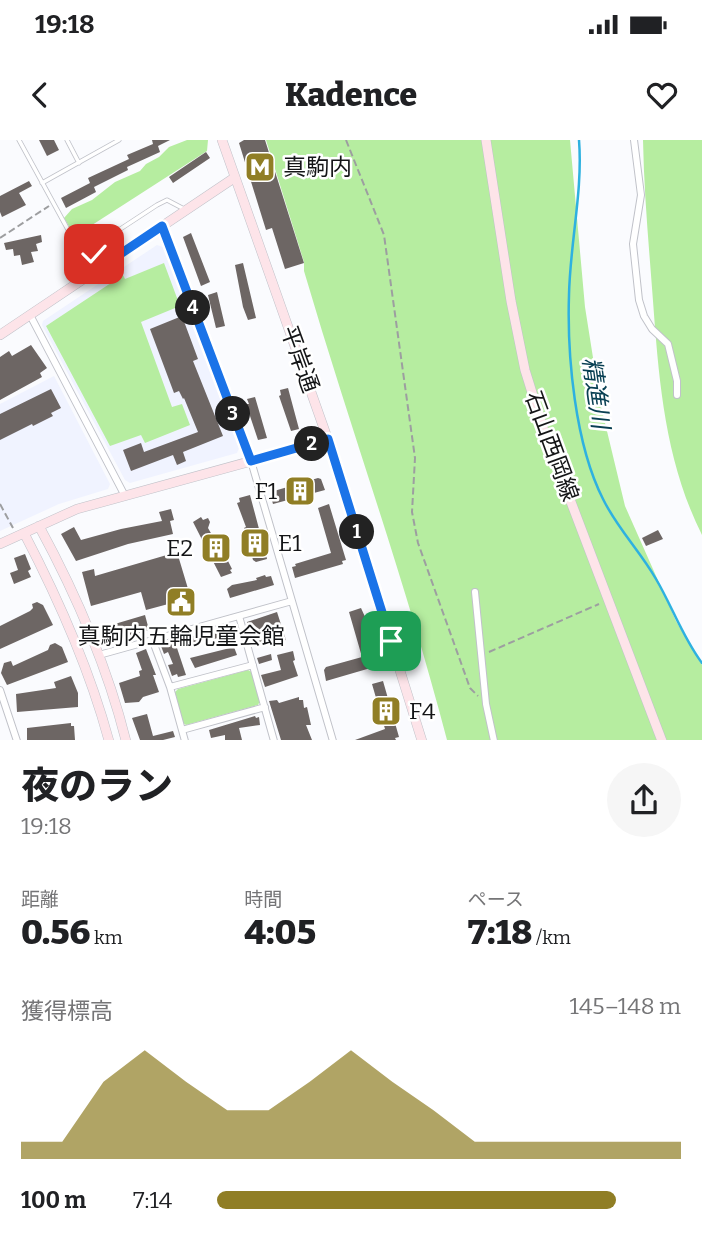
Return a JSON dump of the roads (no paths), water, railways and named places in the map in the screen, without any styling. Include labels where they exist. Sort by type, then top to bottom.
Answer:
[{"type":"street","name":"石山西岡線","points":[[486,140],[511,302],[525,370],[544,431],[662,740]]},
{"type":"street","points":[[634,140],[641,195],[633,244],[639,300],[652,329],[668,344],[677,381],[677,395]]},
{"type":"street","name":"平岸通","points":[[225,142],[234,178],[328,439],[422,740]]},
{"type":"street","points":[[0,335],[234,178]]},
{"type":"street","points":[[162,226],[251,461],[333,740]]},
{"type":"street","points":[[30,315],[125,496]]},
{"type":"street","points":[[0,544],[77,509],[328,439]]},
{"type":"street","points":[[39,526],[76,599],[99,654],[127,740]]},
{"type":"street","points":[[24,533],[61,606],[94,691],[109,740]]},
{"type":"street","points":[[475,592],[486,704],[494,740]]},
{"type":"street","points":[[99,654],[292,601]]},
{"type":"street","points":[[239,616],[274,740]]},
{"type":"street","points":[[152,639],[170,687],[185,740]]},
{"type":"street","points":[[170,687],[253,665]]},
{"type":"street","points":[[0,690],[18,740]]},
{"type":"street","points":[[182,730],[265,707]]},
{"type":"lane","points":[[19,140],[78,248]]},
{"type":"lane","points":[[67,140],[79,163]]},
{"type":"lane","points":[[42,183],[119,140]]},
{"type":"lane","points":[[98,269],[94,254],[96,245],[162,201],[173,201],[186,210]]},
{"type":"waterway","name":"精進川","points":[[579,140],[579,178],[569,319],[571,372],[579,426],[593,477],[603,499],[656,579],[702,663]]},
{"type":"place","name":"真駒内","points":[[260,167]]},
{"type":"place","name":"F1","points":[[300,491]]},
{"type":"place","name":"E1","points":[[255,543]]},
{"type":"place","name":"E2","points":[[216,548]]},
{"type":"place","name":"真駒内五輪児童会館","points":[[181,602]]},
{"type":"place","name":"F4","points":[[386,711]]}]
